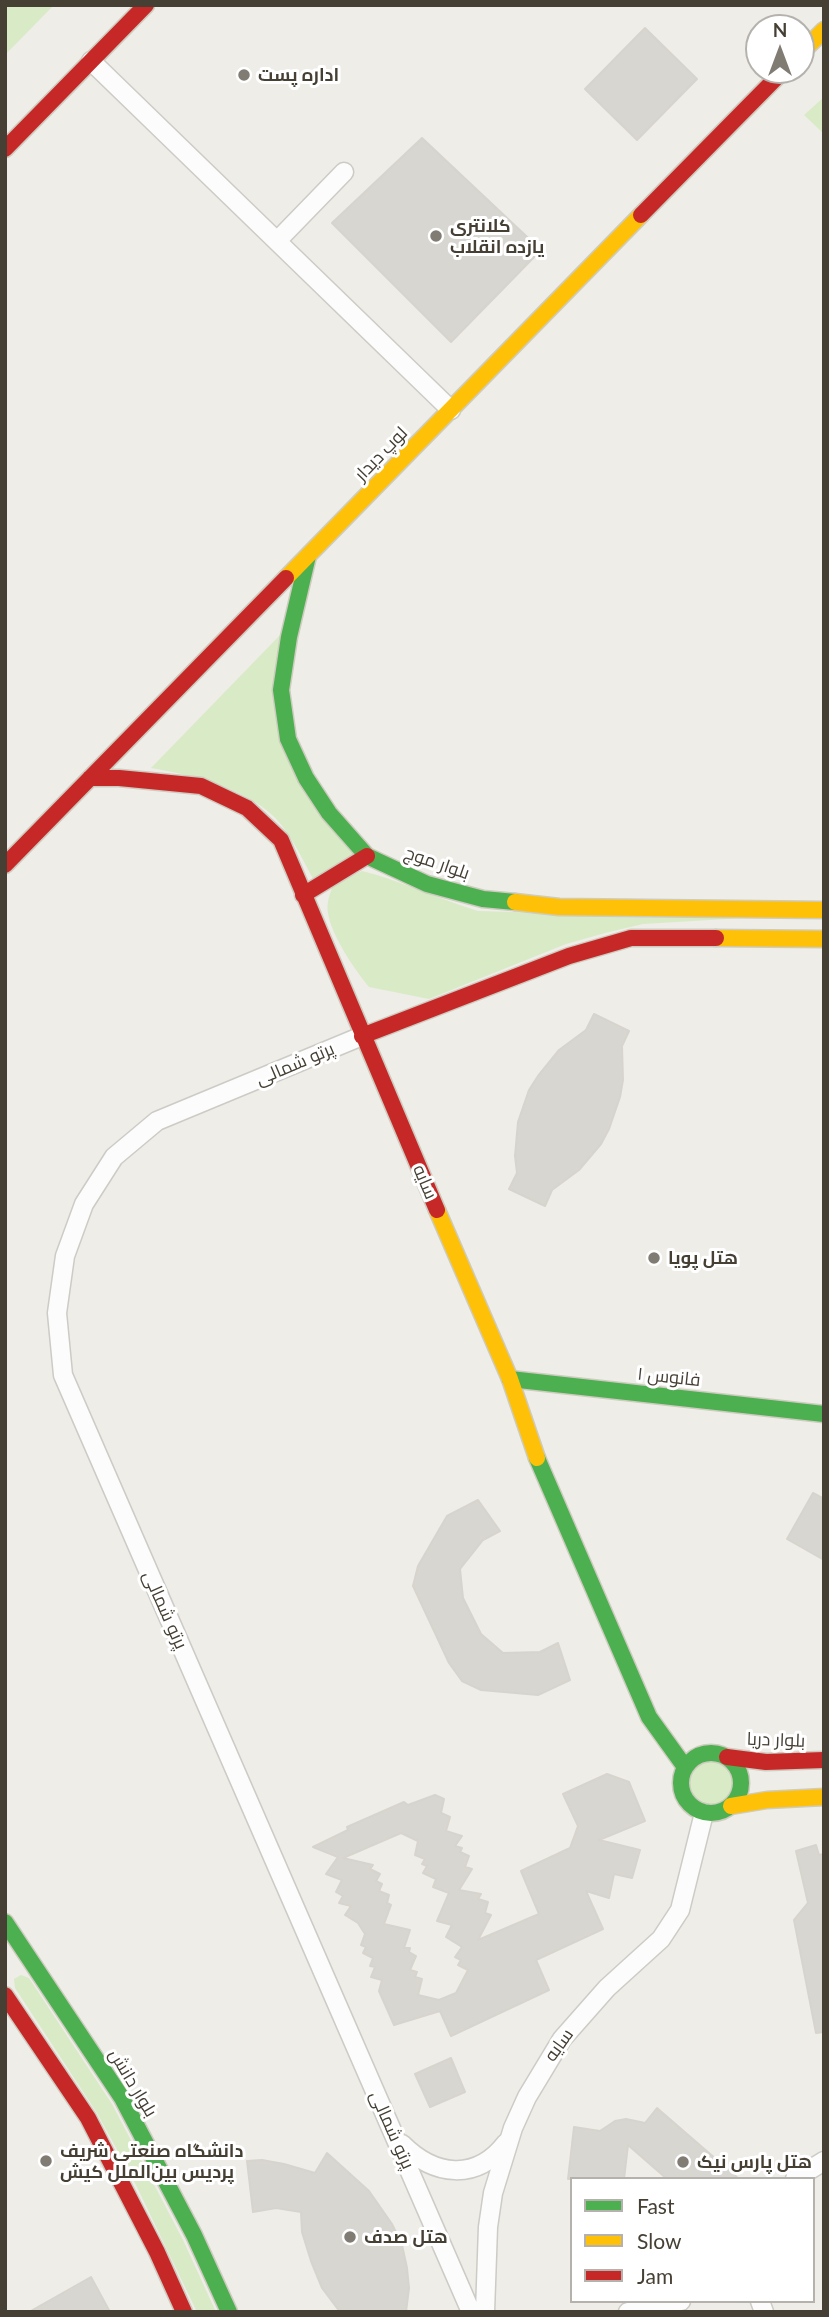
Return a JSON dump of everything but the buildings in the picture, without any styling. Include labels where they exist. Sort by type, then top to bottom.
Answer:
[{"type":"street","points":[[5,149],[146,5]]},
{"type":"street","points":[[91,61],[451,410]]},
{"type":"street","name":"لوپ دیدار","points":[[5,865],[770,84]]},
{"type":"street","points":[[277,241],[344,172]]},
{"type":"street","name":"بلوار موج","points":[[308,556],[289,637],[281,690],[288,739],[306,778],[367,856],[427,884],[483,899],[559,907],[816,910]]},
{"type":"street","name":"سایه","points":[[90,778],[201,786],[247,808],[281,840],[510,1379],[538,1460],[649,1717],[685,1767]]},
{"type":"street","points":[[303,895],[367,856]]},
{"type":"street","points":[[807,938],[816,910]]},
{"type":"street","points":[[362,1036],[569,956],[631,938],[824,939]]},
{"type":"street","name":"پرتو شمالی","points":[[362,1036],[157,1121],[114,1157],[84,1204],[65,1256],[57,1313],[63,1375],[471,2312]]},
{"type":"street","name":"فانوس ۱","points":[[510,1379],[824,1414]]},
{"type":"street","points":[[731,1806],[741,1790],[742,1780],[739,1771],[727,1757],[708,1752],[691,1760],[681,1776],[683,1795],[695,1809],[704,1813],[767,1800],[824,1797]]},
{"type":"street","name":"بلوار دریا","points":[[727,1757],[766,1762],[824,1760]]},
{"type":"street","name":"سایه","points":[[485,2312],[488,2227],[494,2193],[509,2140],[527,2097],[562,2039],[607,1988],[661,1940],[680,1910],[704,1813]]},
{"type":"street","name":"بلوار دانش","points":[[7,1926],[122,2098],[194,2235],[229,2312]]},
{"type":"street","points":[[5,1995],[88,2118],[184,2312]]},
{"type":"street","points":[[394,2136],[415,2157],[428,2165],[458,2170],[473,2168],[487,2161],[509,2140]]},
{"type":"street","points":[[797,2177],[824,2161]]},
{"type":"street","points":[[628,2312],[671,2303]]},
{"type":"green space","points":[[5,5],[54,5],[5,55]]},
{"type":"green space","points":[[824,97],[824,134],[804,115]]},
{"type":"green space","points":[[282,633],[275,703],[357,853],[315,882],[284,829],[259,805],[214,784],[151,768]]},
{"type":"green space","points":[[362,871],[478,911],[743,918],[643,924],[605,933],[566,944],[429,999],[369,987],[339,942],[328,913],[333,885]]},
{"type":"green space","points":[[711,1761],[726,1768],[733,1783],[726,1798],[711,1805],[696,1798],[689,1783],[696,1768]]},
{"type":"green space","points":[[21,1975],[29,1978],[112,2104],[183,2240],[216,2312],[197,2312],[133,2179],[97,2113],[15,1988],[14,1979]]},
{"type":"traffic: fast","points":[[308,556],[289,637],[281,690],[288,739],[306,778],[329,813],[367,856],[427,884],[483,899],[515,902]]},
{"type":"traffic: fast","points":[[510,1379],[824,1414]]},
{"type":"traffic: fast","points":[[537,1458],[649,1717],[685,1767]]},
{"type":"traffic: fast","points":[[705,1753],[717,1753],[736,1766],[741,1783],[739,1795],[728,1808],[717,1813],[705,1813],[686,1800],[681,1789],[681,1777],[694,1758],[705,1753]]},
{"type":"traffic: fast","points":[[5,1922],[122,2098],[194,2235],[229,2312]]},
{"type":"traffic: slow","points":[[815,39],[824,30]]},
{"type":"traffic: slow","points":[[286,578],[641,215]]},
{"type":"traffic: slow","points":[[515,902],[559,907],[824,910]]},
{"type":"traffic: slow","points":[[716,938],[824,939]]},
{"type":"traffic: slow","points":[[437,1210],[510,1379],[537,1458]]},
{"type":"traffic: slow","points":[[731,1806],[767,1800],[824,1797]]},
{"type":"traffic: jam","points":[[5,149],[146,5]]},
{"type":"traffic: jam","points":[[641,215],[770,84]]},
{"type":"traffic: jam","points":[[5,865],[286,578]]},
{"type":"traffic: jam","points":[[90,778],[201,786],[247,808],[281,840],[437,1210]]},
{"type":"traffic: jam","points":[[303,895],[367,856]]},
{"type":"traffic: jam","points":[[362,1036],[569,956],[631,938],[716,938]]},
{"type":"traffic: jam","points":[[727,1757],[766,1762],[824,1760]]},
{"type":"traffic: jam","points":[[5,1995],[88,2118],[157,2252],[184,2312]]},
{"type":"place","name":"اداره پست","points":[[244,75]]},
{"type":"place","name":"کلانتری یازده انقلاب","points":[[436,236]]},
{"type":"place","name":"هتل پویا","points":[[654,1258]]},
{"type":"place","name":"دانشگاه صنعتی شریف پردیس بین‌الملل کیش","points":[[46,2161]]},
{"type":"place","name":"هتل پارس نیک","points":[[683,2162]]},
{"type":"place","name":"هتل صدف","points":[[350,2237]]}]
